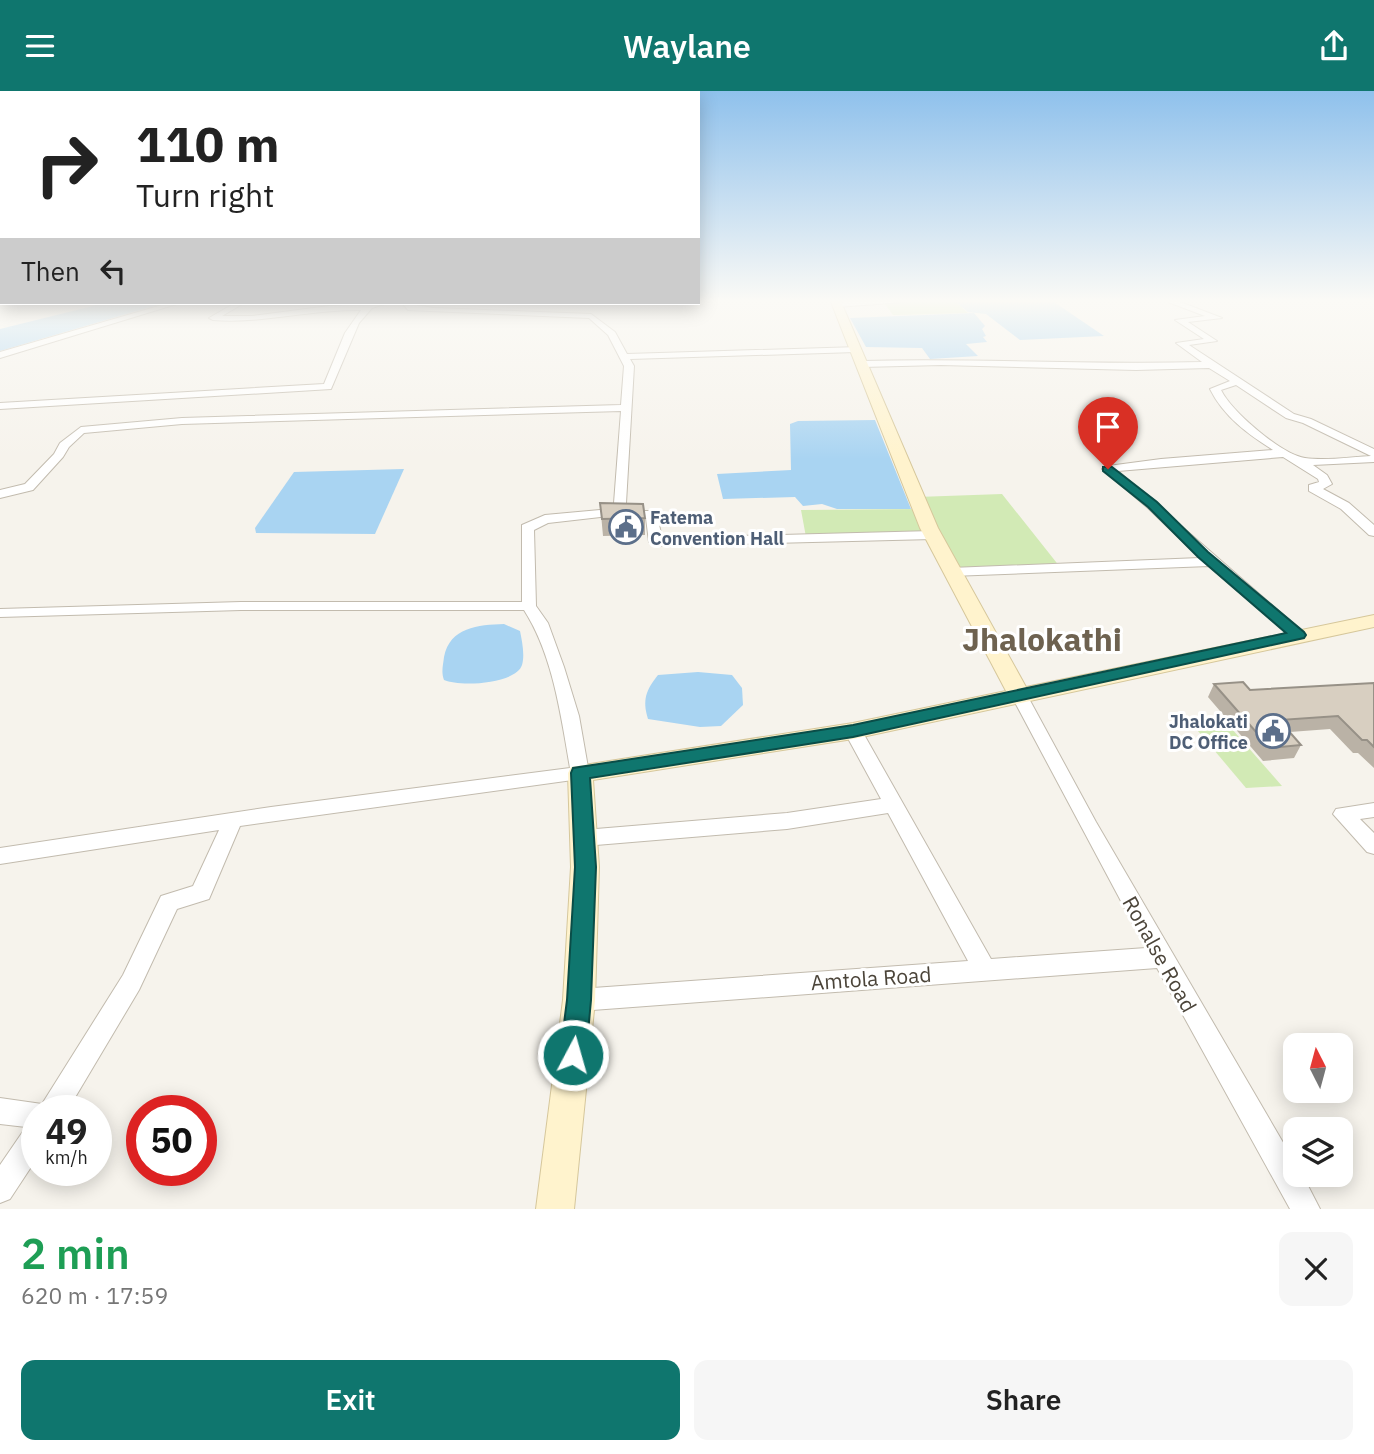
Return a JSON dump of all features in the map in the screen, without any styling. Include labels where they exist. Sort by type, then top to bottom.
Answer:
[{"type":"main road","points":[[858,354],[933,535],[1019,695]]},
{"type":"main road","points":[[555,1209],[579,1000],[584,838],[580,773],[853,731],[1374,621]]},
{"type":"street","points":[[0,406],[328,387],[341,354]]},
{"type":"street","points":[[1196,354],[1290,417],[1307,421],[1374,453]]},
{"type":"street","points":[[623,356],[859,357],[1136,367],[1212,366]]},
{"type":"street","points":[[615,512],[620,503],[629,366],[623,356]]},
{"type":"street","points":[[1237,382],[1215,389],[1218,396],[1244,424],[1323,477],[1326,484],[1313,488],[1345,506],[1374,532]]},
{"type":"street","points":[[0,494],[29,487],[59,455],[64,445],[81,430],[182,421],[626,408]]},
{"type":"street","points":[[1285,453],[1161,461],[1108,469],[1153,505],[1212,562],[1298,635]]},
{"type":"street","points":[[1301,462],[1374,459]]},
{"type":"street","points":[[0,856],[233,820],[580,773],[570,716],[556,667],[540,622],[528,606],[527,528],[545,519],[615,512],[626,515],[652,514],[656,542],[933,535]]},
{"type":"street","points":[[951,572],[1212,562]]},
{"type":"street","points":[[0,613],[241,606],[528,606]]},
{"type":"street","name":"Ronalse Road","points":[[1019,695],[1162,957],[1306,1209]]},
{"type":"street","points":[[853,731],[984,969]]},
{"type":"street","points":[[584,838],[787,821],[892,805]]},
{"type":"street","points":[[1374,810],[1343,814],[1374,846]]},
{"type":"street","points":[[62,1095],[102,1033],[160,926],[169,902],[201,893],[233,820]]},
{"type":"street","name":"Amtola Road","points":[[579,1000],[1162,957]]},
{"type":"street","points":[[0,1111],[21,1113]]},
{"type":"street","points":[[0,1189],[21,1158]]},
{"type":"green space","points":[[1002,494],[1060,567],[951,572],[934,535],[806,537],[801,510],[921,509],[917,497]]},
{"type":"green space","points":[[1232,729],[1282,786],[1246,788],[1198,731]]},
{"type":"water","points":[[926,354],[978,356],[930,359]]},
{"type":"water","points":[[875,420],[911,509],[837,509],[822,504],[803,506],[795,497],[723,499],[717,474],[791,470],[790,424],[798,421]]},
{"type":"water","points":[[404,469],[375,534],[256,533],[255,528],[294,472]]},
{"type":"water","points":[[504,624],[520,631],[523,657],[518,671],[499,680],[487,682],[462,683],[444,680],[444,657],[452,639],[475,627]]},
{"type":"water","points":[[698,672],[732,675],[742,688],[743,705],[721,726],[700,727],[648,719],[646,695],[658,675]]},
{"type":"building","points":[[600,503],[643,504],[645,518],[602,519]]},
{"type":"building","points":[[1243,682],[1250,690],[1374,683],[1374,747],[1367,740],[1362,740],[1338,716],[1279,720],[1301,745],[1270,748],[1214,684]]},
{"type":"place","name":"Fatema Convention Hall","points":[[626,527]]},
{"type":"place","name":"Jhalokati DC Office","points":[[1273,731]]},
{"type":"district","name":"Jhalokathi","points":[[1042,639]]},
{"type":"route","points":[[573,1055],[579,1000],[585,867],[580,773],[853,731],[1298,635],[1203,555],[1153,505],[1108,469]]}]
